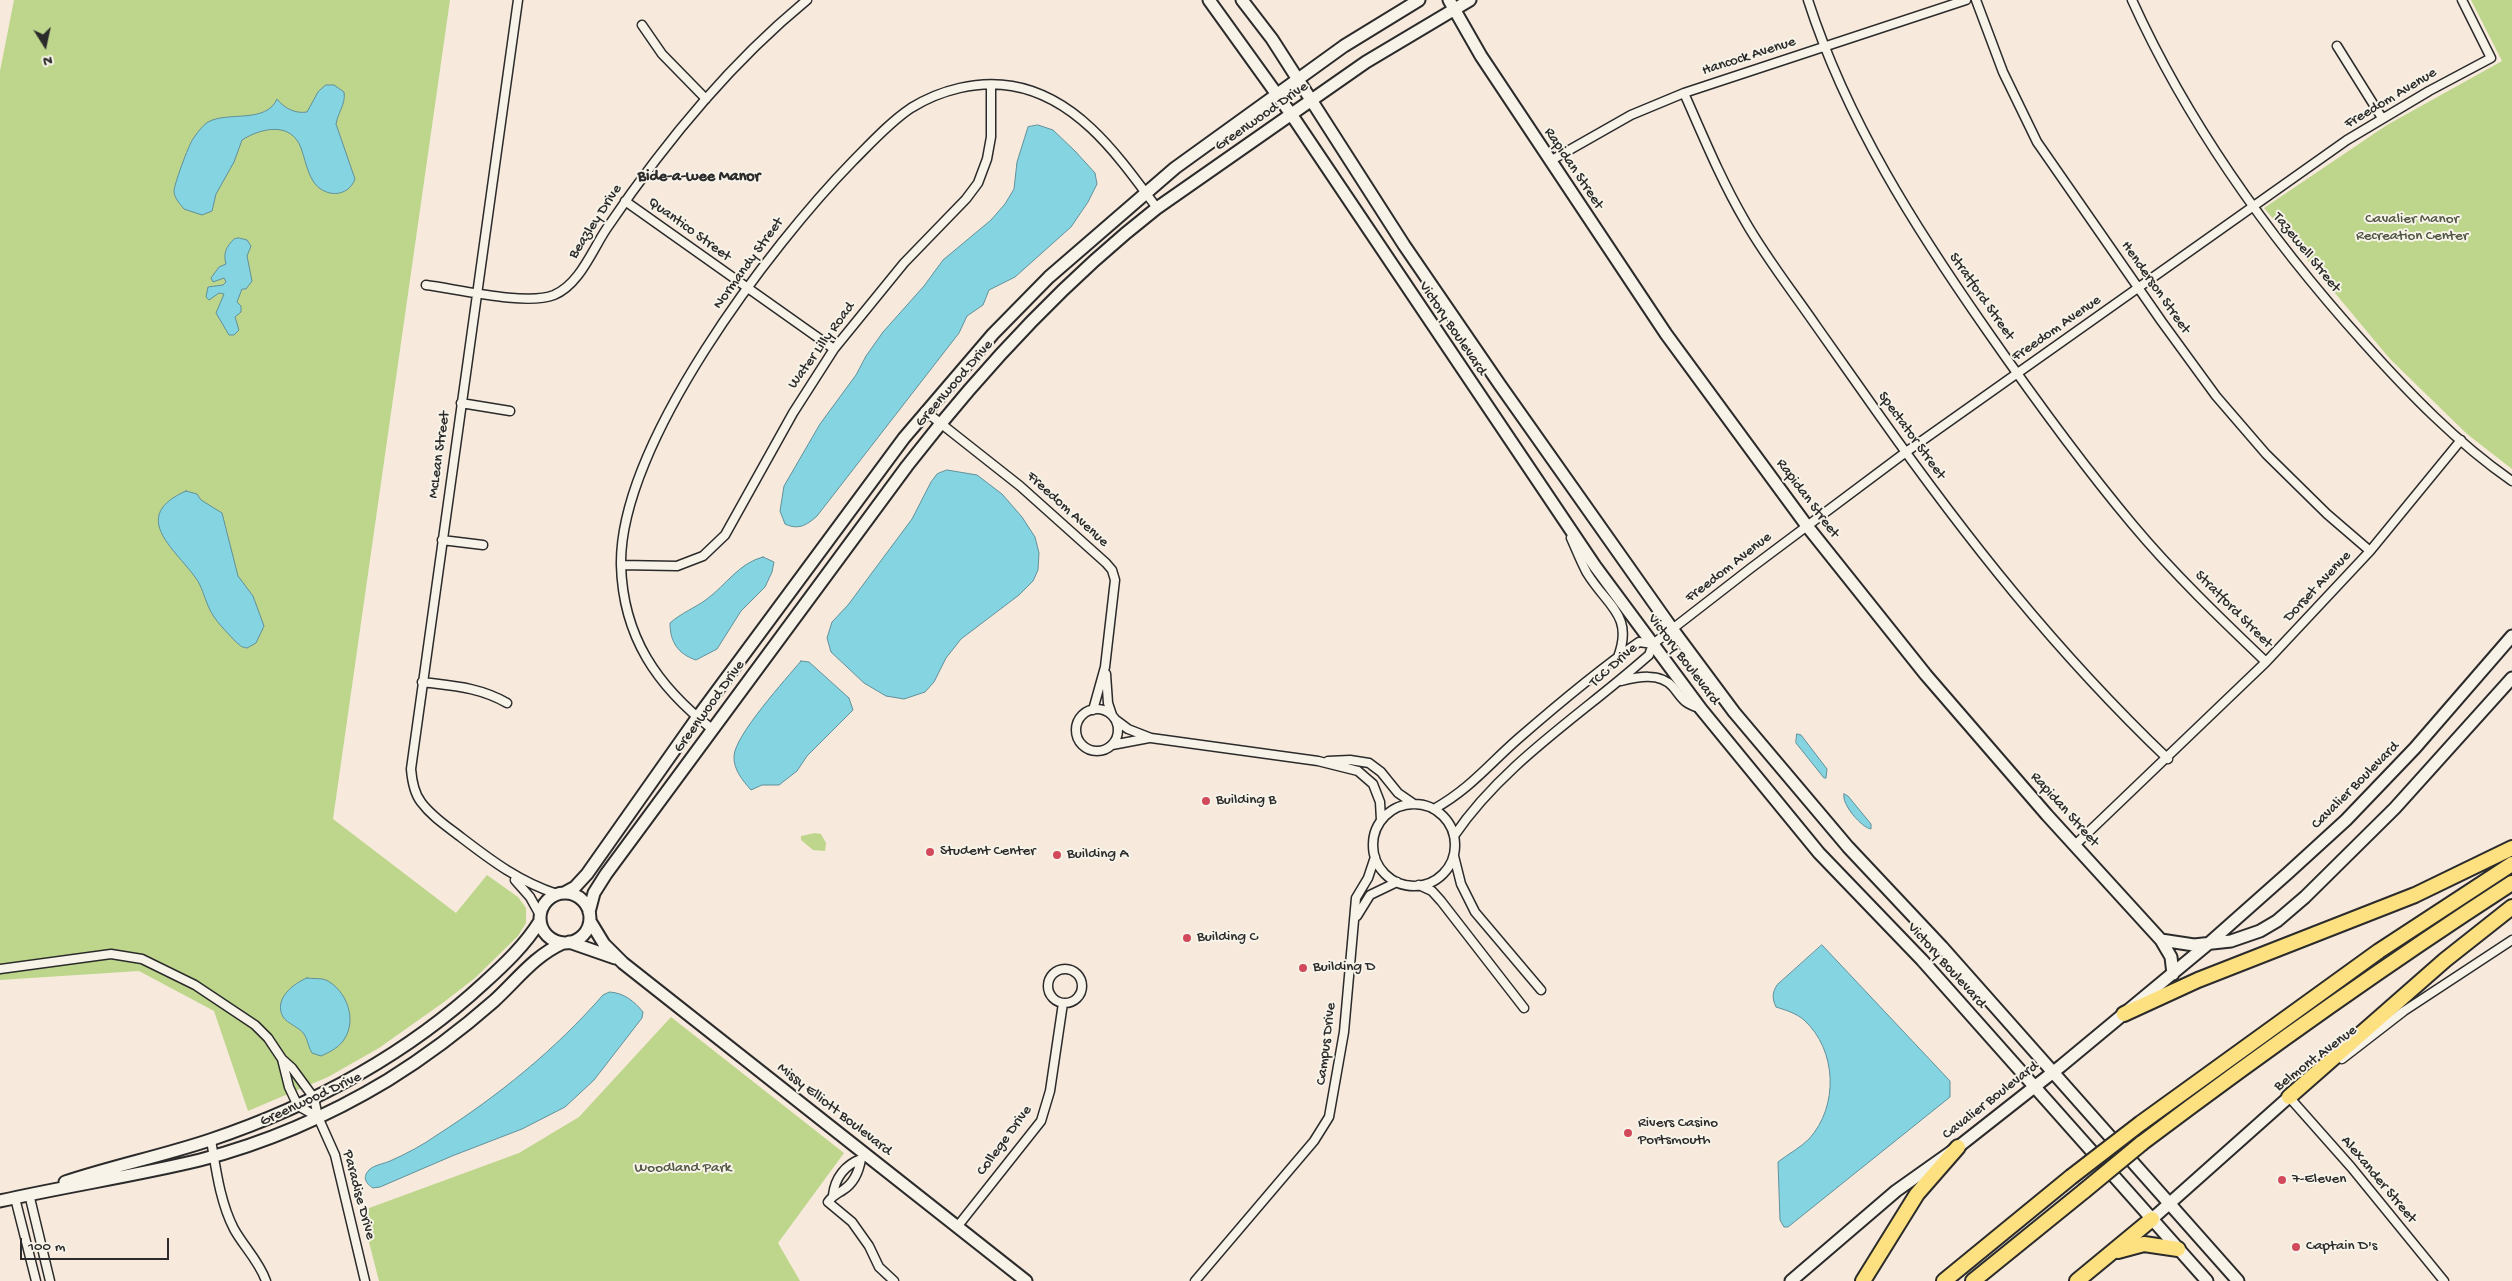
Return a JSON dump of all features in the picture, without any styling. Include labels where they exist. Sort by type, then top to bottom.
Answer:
[{"type":"highway","points":[[2124,1014],[2198,980],[2415,895],[2512,848]]},
{"type":"highway","points":[[1944,1281],[2141,1122],[2371,956],[2512,864]]},
{"type":"highway","points":[[1973,1281],[2142,1142],[2295,1029],[2434,934],[2512,884]]},
{"type":"highway","points":[[2289,1097],[2445,960],[2512,907]]},
{"type":"highway","points":[[1863,1281],[1917,1194],[1958,1146]]},
{"type":"highway","points":[[2077,1281],[2152,1219]]},
{"type":"highway","points":[[2112,1252],[2144,1244],[2178,1249]]},
{"type":"street","name":"McLean Street","points":[[518,0],[411,761],[412,780],[421,801],[440,821],[507,872],[522,887],[540,918]]},
{"type":"street","name":"Beazley Drive","points":[[426,285],[532,298],[552,296],[562,291],[582,270],[625,201],[706,99],[746,56],[807,0]]},
{"type":"street","name":"Victory Boulevard","points":[[1209,0],[1291,114],[1563,520],[1701,709],[1819,853],[1922,960],[2207,1281]]},
{"type":"street","name":"Victory Boulevard","points":[[1242,0],[1272,40],[1404,245],[1483,360],[1673,630],[1739,718],[1810,804],[2054,1072],[2238,1281]]},
{"type":"street","name":"Greenwood Drive","points":[[560,894],[576,887],[587,874],[697,718],[925,412],[987,340],[1049,277],[1145,192],[1297,79],[1344,46],[1418,0]]},
{"type":"street","name":"Greenwood Drive","points":[[589,916],[594,893],[606,874],[712,729],[940,423],[1021,332],[1131,228],[1157,208],[1451,4],[1470,0]]},
{"type":"street","name":"Stratford Street","points":[[1808,0],[1825,46],[1864,133],[1888,179],[1920,232],[2017,374],[2097,481],[2134,526],[2184,581],[2266,662]]},
{"type":"street","name":"Hancock Avenue","points":[[1550,161],[1631,115],[1684,93],[1966,0]]},
{"type":"street","name":"Henderson Street","points":[[1976,0],[2003,72],[2037,142],[2138,289],[2216,396],[2259,447],[2292,482],[2370,550]]},
{"type":"street","name":"Tazewell Street","points":[[2132,0],[2192,115],[2252,207],[2336,312],[2421,402],[2461,440],[2512,481]]},
{"type":"street","name":"Freedom Avenue","points":[[1653,644],[1906,452],[2252,207],[2382,118],[2491,58],[2462,0]]},
{"type":"street","name":"Rapidan Street","points":[[1451,4],[1481,56],[1666,334],[1807,526],[1926,675],[2161,940],[2171,957],[2173,974]]},
{"type":"street","points":[[642,25],[662,54],[706,99]]},
{"type":"street","points":[[2337,46],[2382,118]]},
{"type":"street","name":"Normandy Street","points":[[712,729],[697,718],[667,688],[643,654],[628,613],[621,565],[625,525],[657,437],[702,355],[796,222],[828,186],[901,115],[932,97],[972,85],[1010,85],[1031,90],[1062,104],[1095,132],[1157,208]]},
{"type":"street","name":"Water Lilly Road","points":[[621,565],[677,566],[691,562],[714,547],[725,536],[793,413],[834,350],[904,263],[966,199],[978,183],[987,159],[991,137],[991,85]]},
{"type":"street","name":"Spectator Street","points":[[1684,93],[1723,181],[1750,228],[1794,296],[1906,452],[1978,550],[2046,633],[2094,686],[2168,759]]},
{"type":"street","name":"Quantico Street","points":[[625,201],[834,350]]},
{"type":"street","points":[[461,403],[510,411]]},
{"type":"street","name":"Freedom Avenue","points":[[925,412],[1020,486],[1112,570],[1115,580],[1105,667],[1093,710]]},
{"type":"street","name":"Dorset Avenue","points":[[2075,845],[2168,759],[2266,662],[2370,550],[2461,440]]},
{"type":"street","points":[[1563,520],[1587,573],[1622,620],[1624,631],[1618,658]]},
{"type":"street","points":[[442,540],[483,545]]},
{"type":"street","name":"Cavalier Boulevard","points":[[1791,1281],[1896,1191],[2054,1072],[2208,944],[2346,820],[2415,748],[2512,636]]},
{"type":"street","name":"TCC Drive","points":[[1434,809],[1474,783],[1518,739],[1639,642],[1653,644],[1649,655],[1502,778],[1468,816],[1454,836]]},
{"type":"street","name":"Freedom Avenue","points":[[1105,667],[1108,703],[1118,734],[1112,745]]},
{"type":"street","points":[[1619,681],[1642,676],[1658,678],[1671,685],[1686,704],[1701,709]]},
{"type":"street","points":[[2161,940],[2176,943],[2208,944],[2231,941],[2260,931],[2277,921],[2305,897],[2395,808],[2512,678]]},
{"type":"street","points":[[422,682],[476,689],[489,693],[507,703]]},
{"type":"street","name":"Freedom Avenue","points":[[1151,738],[1112,745],[1100,751],[1094,751],[1081,744],[1077,738],[1076,731],[1080,717],[1093,710],[1100,709],[1128,729],[1151,738],[1318,761],[1358,771],[1373,784],[1380,802],[1381,820]]},
{"type":"street","name":"Freedom Avenue","points":[[1318,761],[1350,760],[1369,763],[1381,772],[1398,793],[1414,804]]},
{"type":"street","points":[[1454,855],[1448,868],[1438,878],[1414,886],[1397,882],[1380,869],[1373,845],[1375,832],[1381,820],[1390,811],[1403,805],[1414,804],[1434,809],[1443,816],[1452,827],[1454,855],[1460,884],[1475,912],[1541,990]]},
{"type":"street","name":"Campus Drive","points":[[1195,1281],[1314,1141],[1329,1117],[1344,1032],[1350,944],[1356,918],[1356,898],[1368,878],[1375,857]]},
{"type":"street","name":"McLean Street","points":[[507,872],[525,882],[560,894]]},
{"type":"street","name":"Campus Drive","points":[[1356,918],[1370,895],[1397,882]]},
{"type":"street","points":[[1419,885],[1432,891],[1441,901],[1524,1008]]},
{"type":"street","points":[[560,894],[580,898],[589,916],[585,932],[566,943],[548,936],[540,918],[545,904],[560,894]]},
{"type":"street","name":"Missy Elliott Boulevard","points":[[589,916],[604,944],[623,963],[863,1156],[957,1227],[1018,1279]]},
{"type":"street","name":"Greenwood Drive","points":[[0,1201],[211,1140],[314,1098],[363,1072],[438,1022],[500,968],[531,935],[540,918]]},
{"type":"street","name":"Belmont Avenue","points":[[2152,1219],[2289,1097],[2404,1011],[2512,940]]},
{"type":"street","name":"Greenwood Drive","points":[[29,1194],[101,1182],[214,1156],[318,1117],[355,1098],[410,1065],[494,1000],[537,958],[566,943]]},
{"type":"street","name":"Missy Elliott Boulevard","points":[[566,943],[605,953],[623,963]]},
{"type":"street","points":[[0,969],[111,954],[142,959],[195,986],[243,1015],[268,1038],[314,1098]]},
{"type":"street","points":[[1067,968],[1073,970],[1081,979],[1081,991],[1074,1000],[1063,1003],[1053,998],[1048,983],[1052,974],[1067,968]]},
{"type":"street","name":"College Drive","points":[[957,1227],[1041,1121],[1050,1092],[1063,1003]]},
{"type":"street","points":[[282,1058],[289,1087],[298,1106],[318,1117]]},
{"type":"street","name":"Alexander Street","points":[[2289,1097],[2351,1167],[2444,1281]]},
{"type":"street","name":"Paradise Drive","points":[[314,1098],[318,1117],[335,1155],[366,1281]]},
{"type":"street","points":[[211,1140],[222,1195],[230,1220],[262,1269],[266,1281]]},
{"type":"street","points":[[830,1199],[845,1189],[858,1172],[863,1156]]},
{"type":"street","points":[[830,1199],[834,1183],[850,1163],[863,1156]]},
{"type":"street","points":[[29,1194],[50,1281]]},
{"type":"street","points":[[15,1198],[36,1281]]},
{"type":"street","points":[[830,1199],[852,1222],[869,1246],[878,1267],[894,1281]]},
{"type":"green space","points":[[14,0],[450,0],[333,819],[456,913],[487,875],[518,897],[526,908],[526,923],[518,936],[475,978],[379,1048],[328,1077],[248,1111],[214,1011],[139,971],[0,980],[0,71]]},
{"type":"green space","name":"Cavalier Manor Recreation Center","points":[[2471,0],[2512,0],[2512,469],[2467,434],[2390,359],[2264,208],[2387,125],[2502,61]]},
{"type":"green space","points":[[815,833],[821,834],[826,843],[825,851],[813,850],[801,840],[801,836]]},
{"type":"green space","name":"Woodland Park","points":[[671,1017],[844,1153],[778,1243],[800,1281],[379,1281],[361,1211],[519,1153],[579,1117]]},
{"type":"water","points":[[326,85],[334,85],[344,92],[344,100],[336,124],[355,179],[347,190],[336,194],[323,191],[313,181],[296,139],[283,130],[266,130],[242,140],[234,162],[216,194],[212,211],[202,215],[184,209],[175,197],[174,188],[191,143],[206,123],[226,117],[246,116],[264,112],[272,107],[277,99],[290,110],[307,112],[318,92]]},
{"type":"water","points":[[1038,125],[1053,130],[1095,173],[1097,184],[1088,202],[1071,227],[1015,277],[989,290],[983,305],[967,316],[959,333],[817,516],[798,527],[785,524],[780,511],[784,486],[820,424],[856,375],[866,356],[883,332],[924,286],[943,260],[991,220],[1005,204],[1014,189],[1017,162],[1028,127]]},
{"type":"water","points":[[234,239],[247,240],[251,246],[247,256],[252,281],[246,289],[242,289],[237,302],[241,306],[241,312],[235,317],[239,330],[234,335],[229,335],[216,313],[224,294],[219,293],[209,300],[206,297],[208,287],[223,285],[226,282],[224,278],[213,282],[211,278],[219,267],[226,264],[226,250]]},
{"type":"water","points":[[947,470],[977,475],[1002,494],[1022,517],[1035,537],[1039,553],[1038,570],[1033,581],[1019,595],[961,639],[946,658],[934,682],[925,692],[904,699],[886,696],[864,683],[831,652],[827,638],[832,622],[848,605],[912,519],[931,482],[937,474]]},
{"type":"water","points":[[186,491],[197,494],[201,500],[222,513],[238,576],[253,596],[264,626],[256,643],[247,648],[235,641],[211,613],[197,580],[168,544],[161,532],[158,522],[160,511],[169,501]]},
{"type":"water","points":[[763,557],[774,562],[772,572],[765,587],[741,611],[717,649],[696,660],[680,651],[673,641],[670,623],[707,599],[747,564]]},
{"type":"water","points":[[801,661],[809,662],[849,698],[853,710],[807,756],[797,771],[779,785],[762,785],[751,790],[735,766],[734,756],[737,747],[762,707]]},
{"type":"water","points":[[1797,734],[1801,735],[1827,769],[1826,778],[1824,778],[1796,743]]},
{"type":"water","points":[[1844,794],[1848,796],[1871,824],[1871,829],[1863,825],[1853,815],[1846,804]]},
{"type":"water","points":[[1822,945],[1950,1081],[1950,1097],[1788,1227],[1784,1227],[1780,1220],[1778,1162],[1809,1139],[1819,1126],[1826,1111],[1830,1078],[1828,1062],[1815,1032],[1801,1018],[1776,1007],[1773,993],[1777,985]]},
{"type":"water","points":[[307,978],[324,979],[333,985],[344,997],[350,1013],[348,1030],[343,1041],[334,1049],[321,1056],[312,1053],[304,1034],[283,1017],[281,1010],[281,1004],[286,993],[296,984]]},
{"type":"water","points":[[610,992],[620,994],[632,1001],[643,1012],[642,1018],[594,1080],[565,1107],[522,1129],[380,1187],[373,1188],[368,1184],[365,1178],[371,1168],[420,1146],[504,1088],[565,1035],[603,995]]},
{"type":"place","name":"Building B","points":[[1206,801]]},
{"type":"place","name":"Student Center","points":[[930,852]]},
{"type":"place","name":"Building A","points":[[1057,855]]},
{"type":"place","name":"Building C","points":[[1187,938]]},
{"type":"place","name":"Building D","points":[[1303,968]]},
{"type":"place","name":"Rivers Casino Portsmouth","points":[[1628,1133]]},
{"type":"place","name":"7-Eleven","points":[[2282,1180]]},
{"type":"place","name":"Captain D's","points":[[2296,1247]]},
{"type":"district","name":"Bide-a-wee Manor","points":[[699,178]]}]
